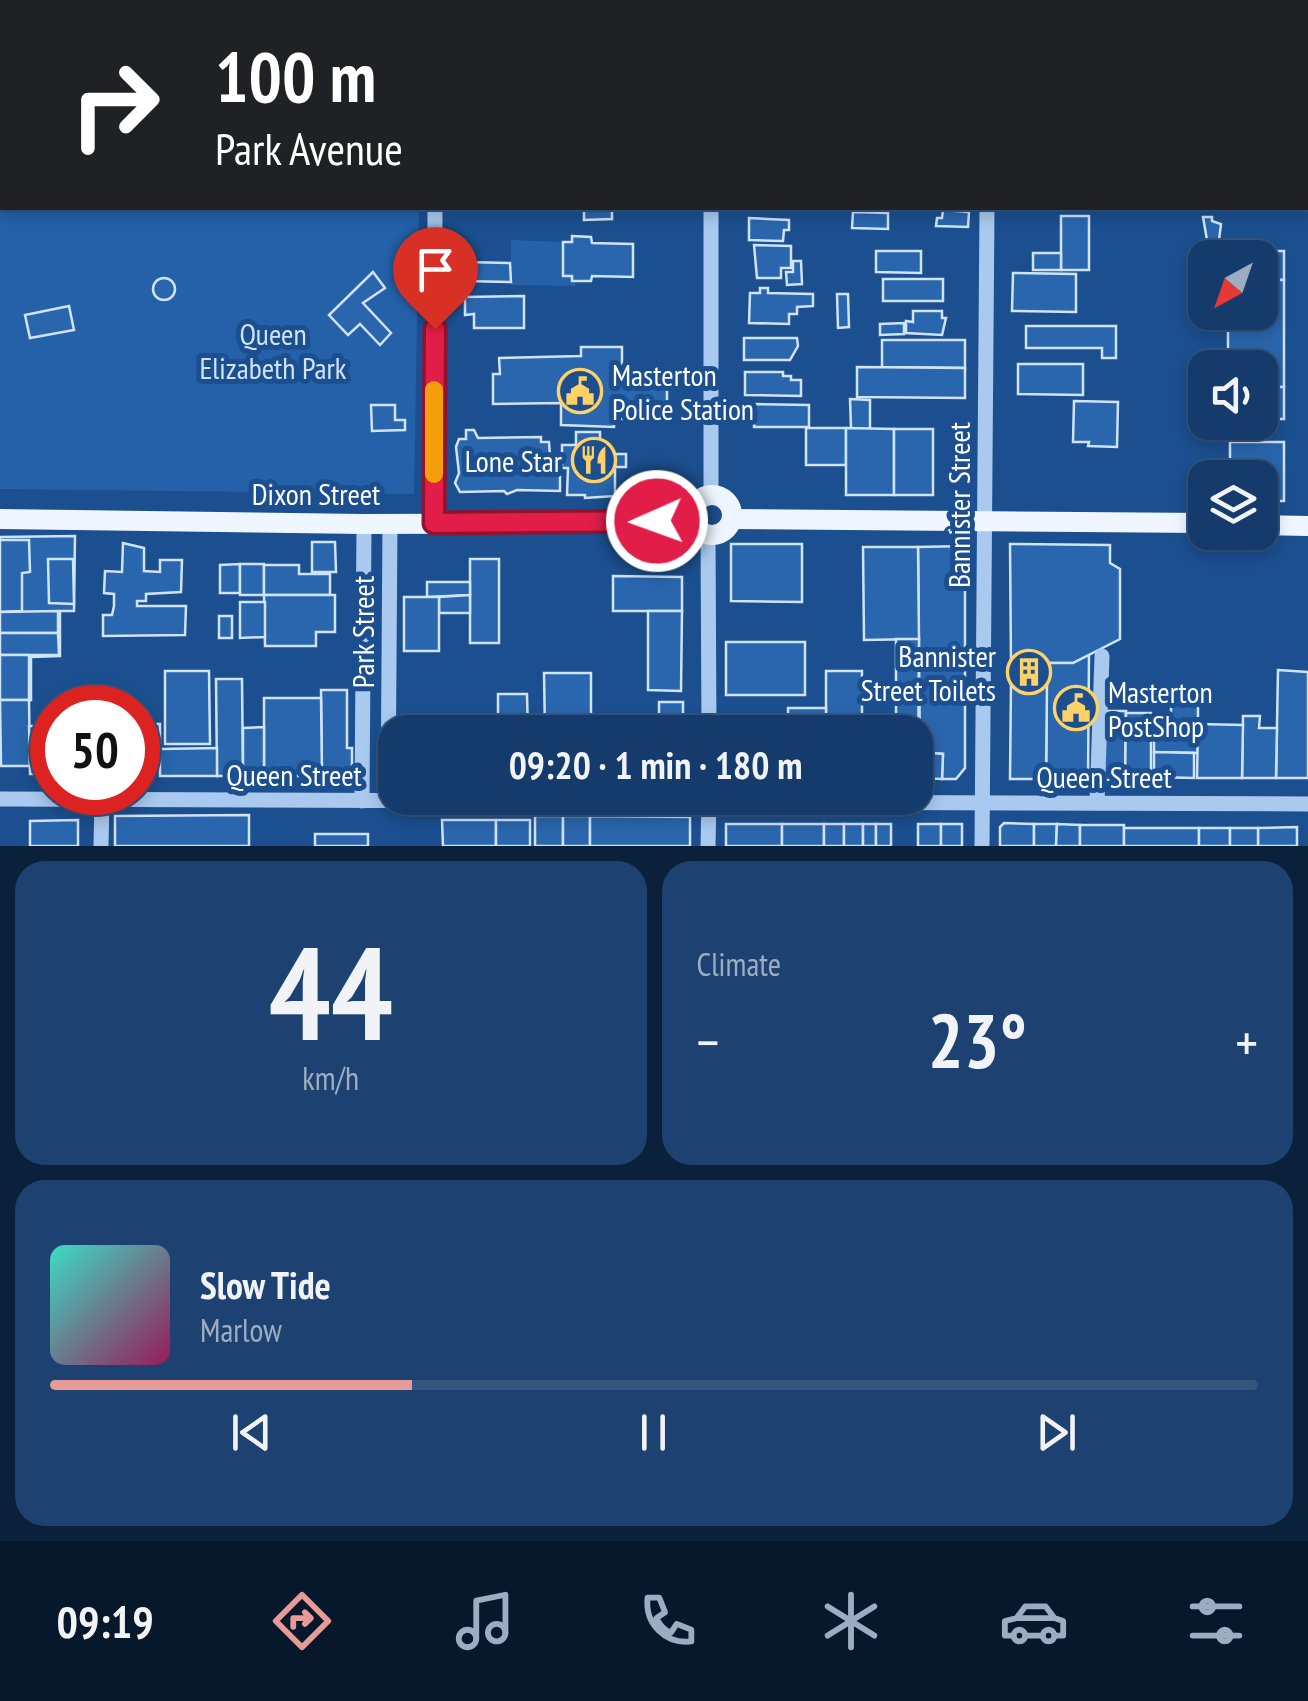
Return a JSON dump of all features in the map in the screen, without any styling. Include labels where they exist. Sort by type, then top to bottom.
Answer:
[{"type":"main road","points":[[711,494],[726,500],[732,519],[723,532],[708,535],[700,532],[692,518],[696,502],[711,494]]},
{"type":"main road","name":"Dixon Street","points":[[0,519],[364,524],[637,523],[692,518]]},
{"type":"main road","points":[[732,519],[1188,523]]},
{"type":"main road","points":[[1278,525],[1308,526]]},
{"type":"street","points":[[434,523],[435,210]]},
{"type":"street","points":[[711,210],[711,494]]},
{"type":"street","name":"Bannister Street","points":[[982,846],[987,210]]},
{"type":"street","name":"Park Street","points":[[389,715],[390,523]]},
{"type":"street","name":"Park Street","points":[[362,801],[364,524]]},
{"type":"street","points":[[708,535],[709,715]]},
{"type":"street","points":[[1096,803],[1102,656]]},
{"type":"street","name":"Queen Street","points":[[0,800],[30,800]]},
{"type":"street","name":"Queen Street","points":[[160,800],[378,801]]},
{"type":"street","name":"Queen Street","points":[[933,803],[1308,804]]},
{"type":"street","points":[[101,846],[102,815]]},
{"type":"street","points":[[708,846],[709,815]]},
{"type":"green space","name":"Queen Elizabeth Park","points":[[0,210],[419,210],[414,494],[0,489]]},
{"type":"green space","points":[[511,240],[563,242],[576,286],[511,285]]},
{"type":"building","points":[[584,210],[612,210],[612,219],[584,220]]},
{"type":"building","points":[[943,210],[969,212],[968,227],[936,226]]},
{"type":"building","points":[[853,212],[888,213],[888,229],[852,228]]},
{"type":"building","points":[[1061,216],[1089,216],[1089,270],[1061,270]]},
{"type":"building","points":[[1203,217],[1212,217],[1212,221],[1221,224],[1219,240],[1207,240]]},
{"type":"building","points":[[749,218],[789,220],[789,230],[784,230],[783,241],[749,240]]},
{"type":"building","points":[[572,236],[591,237],[592,243],[633,244],[633,277],[592,276],[591,281],[572,281],[572,276],[563,276],[563,242],[572,242]]},
{"type":"building","points":[[754,245],[791,246],[791,268],[781,268],[781,278],[757,278]]},
{"type":"building","points":[[876,251],[921,251],[921,273],[876,272]]},
{"type":"building","points":[[1278,251],[1284,251],[1284,280],[1278,280]]},
{"type":"building","points":[[1033,253],[1061,253],[1061,270],[1033,270]]},
{"type":"building","points":[[793,261],[801,261],[802,284],[787,285],[786,272],[793,272]]},
{"type":"building","points":[[464,262],[510,263],[511,282],[463,281]]},
{"type":"building","points":[[373,272],[385,288],[363,303],[391,333],[380,345],[360,324],[348,335],[329,315]]},
{"type":"building","points":[[1013,273],[1076,274],[1076,312],[1012,311]]},
{"type":"building","points":[[164,278],[172,281],[172,297],[164,300],[156,297],[153,289],[156,281]]},
{"type":"building","points":[[883,279],[943,279],[943,301],[883,301]]},
{"type":"building","points":[[1278,280],[1284,280],[1284,387],[1278,387],[1278,350],[1228,350],[1228,330],[1278,330]]},
{"type":"building","points":[[760,288],[768,288],[768,293],[813,294],[813,306],[797,307],[797,314],[789,314],[789,324],[749,323],[750,293],[760,293]]},
{"type":"building","points":[[837,294],[848,294],[849,327],[838,328]]},
{"type":"building","points":[[524,296],[524,328],[474,328],[474,314],[465,315],[465,297]]},
{"type":"building","points":[[69,306],[74,330],[30,338],[25,315]]},
{"type":"building","points":[[913,311],[942,311],[942,318],[946,318],[942,335],[906,333],[906,321],[913,322]]},
{"type":"building","points":[[904,323],[904,334],[880,335],[880,324]]},
{"type":"building","points":[[1026,326],[1116,326],[1116,358],[1102,358],[1102,348],[1026,348]]},
{"type":"building","points":[[744,338],[797,338],[798,346],[790,360],[744,360]]},
{"type":"building","points":[[882,340],[965,340],[965,368],[882,367]]},
{"type":"building","name":"Masterton Police Station","points":[[581,347],[622,347],[622,380],[667,379],[667,415],[614,419],[614,427],[561,425],[561,403],[493,404],[493,374],[500,374],[499,358],[581,356]]},
{"type":"building","points":[[1018,364],[1083,364],[1083,395],[1018,394]]},
{"type":"building","points":[[857,367],[965,368],[965,398],[857,397]]},
{"type":"building","points":[[745,372],[783,372],[791,380],[801,380],[801,396],[745,395]]},
{"type":"building","points":[[1278,387],[1284,387],[1284,419],[1278,419]]},
{"type":"building","points":[[850,399],[870,400],[870,429],[851,428]]},
{"type":"building","points":[[1074,401],[1118,402],[1117,447],[1073,442]]},
{"type":"building","points":[[754,404],[809,405],[809,427],[754,427]]},
{"type":"building","points":[[371,405],[395,405],[395,420],[405,420],[405,430],[372,431]]},
{"type":"building","points":[[806,428],[846,428],[846,465],[806,465]]},
{"type":"building","points":[[846,428],[894,429],[894,495],[846,495]]},
{"type":"building","points":[[894,429],[933,429],[933,495],[894,495]]},
{"type":"building","points":[[466,430],[474,430],[478,438],[541,437],[541,442],[549,442],[550,456],[560,456],[560,491],[460,492],[455,483],[459,473],[456,447],[459,439],[466,439]]},
{"type":"building","name":"Lone Star","points":[[576,432],[600,432],[600,454],[626,454],[626,467],[615,467],[615,496],[567,495],[568,468],[562,468],[562,445],[576,445]]},
{"type":"building","points":[[1230,442],[1284,442],[1284,501],[1278,501],[1278,460],[1230,460]]},
{"type":"building","points":[[75,536],[74,611],[60,611],[60,656],[31,657],[30,700],[0,701],[0,537]]},
{"type":"building","points":[[0,540],[29,540],[30,572],[22,573],[22,611],[0,612]]},
{"type":"building","points":[[312,542],[335,542],[336,572],[312,572]]},
{"type":"building","points":[[123,543],[144,548],[144,571],[160,572],[160,560],[182,560],[181,592],[146,594],[146,601],[137,601],[137,606],[186,606],[185,635],[103,636],[103,615],[112,615],[114,606],[114,594],[104,593],[105,571],[122,572]]},
{"type":"building","points":[[731,544],[802,544],[802,602],[731,601]]},
{"type":"building","points":[[1010,544],[1110,545],[1110,563],[1120,569],[1120,639],[1073,663],[1011,663]]},
{"type":"building","points":[[965,546],[965,657],[919,656],[918,547]]},
{"type":"building","points":[[863,547],[918,547],[919,639],[864,640]]},
{"type":"building","points":[[48,559],[73,559],[74,604],[49,603]]},
{"type":"building","points":[[470,559],[499,559],[499,643],[470,643]]},
{"type":"building","points":[[240,564],[240,593],[220,593],[220,565]]},
{"type":"building","points":[[240,564],[264,564],[264,595],[240,595]]},
{"type":"building","points":[[264,565],[299,565],[299,574],[330,574],[330,595],[264,595]]},
{"type":"building","points":[[613,576],[682,577],[682,611],[613,611]]},
{"type":"building","points":[[427,582],[470,582],[470,595],[427,597]]},
{"type":"building","points":[[264,595],[335,595],[335,632],[316,632],[316,646],[265,646]]},
{"type":"building","points":[[470,595],[470,613],[439,613],[439,597]]},
{"type":"building","points":[[404,597],[439,597],[439,651],[404,651]]},
{"type":"building","points":[[240,602],[265,602],[265,637],[240,638]]},
{"type":"building","points":[[58,611],[58,633],[0,633],[0,612]]},
{"type":"building","points":[[648,611],[682,611],[681,691],[648,690]]},
{"type":"building","points":[[219,616],[232,616],[232,638],[219,638]]},
{"type":"building","points":[[0,633],[58,633],[59,655],[0,655]]},
{"type":"building","points":[[896,639],[919,639],[918,715],[896,715]]},
{"type":"building","points":[[726,642],[805,642],[805,695],[726,695]]},
{"type":"building","points":[[0,655],[29,655],[29,700],[0,700]]},
{"type":"building","points":[[1089,655],[1088,780],[1046,779],[1047,663],[1073,663]]},
{"type":"building","points":[[919,656],[965,657],[965,768],[956,779],[942,779],[943,754],[933,753],[933,715],[920,715]]},
{"type":"building","name":"Bannister Street Toilets","points":[[1011,663],[1047,663],[1047,684],[1011,684]]},
{"type":"building","points":[[1278,670],[1308,672],[1308,778],[1276,778]]},
{"type":"building","points":[[165,671],[209,671],[210,744],[165,744]]},
{"type":"building","points":[[826,671],[862,671],[862,715],[826,715]]},
{"type":"building","points":[[544,673],[591,673],[591,715],[545,715]]},
{"type":"building","points":[[216,679],[242,679],[243,776],[217,776]]},
{"type":"building","points":[[1011,684],[1047,684],[1046,779],[1010,779]]},
{"type":"building","points":[[321,690],[347,690],[347,748],[352,748],[352,775],[322,776]]},
{"type":"building","points":[[498,694],[527,694],[528,715],[498,715]]},
{"type":"building","points":[[1171,695],[1198,695],[1198,753],[1154,752],[1154,717],[1171,717]]},
{"type":"building","points":[[264,698],[321,698],[322,776],[264,776]]},
{"type":"building","points":[[0,700],[29,700],[30,766],[1,766]]},
{"type":"building","points":[[659,702],[683,702],[683,715],[659,715]]},
{"type":"building","points":[[788,708],[826,708],[826,715],[788,715]]},
{"type":"building","points":[[1102,711],[1126,711],[1125,780],[1101,780]]},
{"type":"building","points":[[1126,713],[1151,713],[1151,781],[1125,780]]},
{"type":"building","points":[[1243,716],[1260,716],[1259,728],[1277,728],[1276,778],[1242,778]]},
{"type":"building","points":[[1198,724],[1243,725],[1242,778],[1197,778]]},
{"type":"building","points":[[264,727],[264,776],[243,776],[243,728]]},
{"type":"building","points":[[217,748],[217,776],[160,776],[160,749]]},
{"type":"building","points":[[1154,752],[1194,753],[1194,778],[1154,777]]},
{"type":"building","points":[[933,753],[943,754],[942,779],[933,779]]},
{"type":"building","points":[[249,815],[249,846],[115,846],[115,816]]},
{"type":"building","points":[[535,816],[563,816],[563,846],[535,846]]},
{"type":"building","points":[[563,816],[590,816],[590,846],[563,846]]},
{"type":"building","points":[[590,816],[690,817],[690,846],[590,846]]},
{"type":"building","points":[[78,820],[78,846],[30,846],[30,821]]},
{"type":"building","points":[[442,820],[496,820],[496,846],[443,846]]},
{"type":"building","points":[[496,820],[530,820],[530,846],[496,846]]},
{"type":"building","points":[[1004,823],[1034,824],[1034,846],[1000,846],[1000,827]]},
{"type":"building","points":[[726,824],[782,824],[782,846],[726,846]]},
{"type":"building","points":[[782,824],[824,824],[824,846],[782,846]]},
{"type":"building","points":[[824,824],[844,824],[844,846],[824,846]]},
{"type":"building","points":[[844,824],[863,824],[863,846],[844,846]]},
{"type":"building","points":[[863,824],[876,824],[876,846],[863,846]]},
{"type":"building","points":[[876,824],[891,824],[891,846],[876,846]]},
{"type":"building","points":[[918,824],[941,824],[941,846],[918,846]]},
{"type":"building","points":[[941,824],[962,824],[962,846],[941,846]]},
{"type":"building","points":[[1034,824],[1057,824],[1056,846],[1034,846]]},
{"type":"building","points":[[1057,824],[1080,825],[1080,846],[1056,846]]},
{"type":"building","points":[[1080,825],[1124,825],[1124,846],[1080,846]]},
{"type":"building","points":[[1297,827],[1297,846],[1258,846],[1258,828]]},
{"type":"building","points":[[1124,828],[1199,828],[1199,846],[1124,846]]},
{"type":"building","points":[[1199,828],[1230,828],[1230,846],[1199,846]]},
{"type":"building","points":[[1230,828],[1258,828],[1258,846],[1230,846]]},
{"type":"building","points":[[315,834],[368,834],[368,846],[315,846]]},
{"type":"slow traffic","points":[[434,390],[434,474]]},
{"type":"place","name":"Masterton Police Station","points":[[580,391]]},
{"type":"place","name":"Lone Star","points":[[594,460]]},
{"type":"place","name":"Bannister Street Toilets","points":[[1029,672]]},
{"type":"place","name":"Masterton PostShop","points":[[1076,708]]},
{"type":"route","points":[[435,329],[434,523],[657,521]]}]
